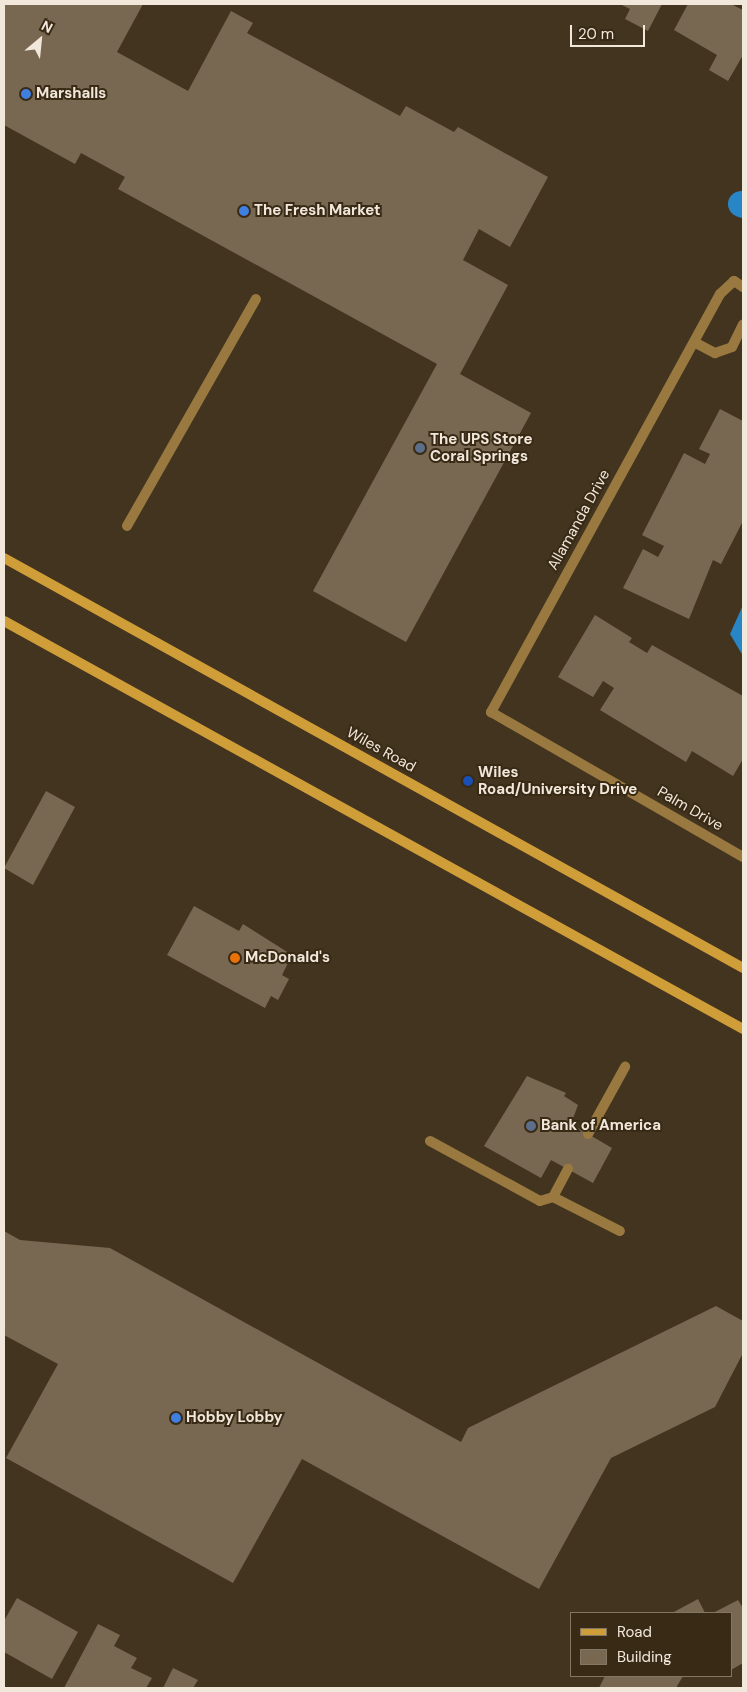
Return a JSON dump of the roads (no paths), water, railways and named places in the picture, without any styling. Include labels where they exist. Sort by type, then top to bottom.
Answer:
[{"type":"main road","name":"Wiles Road","points":[[4,558],[743,968]]},
{"type":"main road","points":[[4,621],[743,1029]]},
{"type":"street","name":"Allamanda Drive","points":[[491,712],[720,294],[734,281],[743,287]]},
{"type":"street","points":[[127,526],[256,299]]},
{"type":"street","points":[[694,342],[715,353],[732,347],[743,324]]},
{"type":"street","name":"Palm Drive","points":[[491,712],[743,857]]},
{"type":"street","points":[[588,1134],[625,1067]]},
{"type":"street","points":[[430,1141],[540,1201],[553,1197],[620,1231]]},
{"type":"street","points":[[553,1197],[568,1169]]},
{"type":"water","points":[[743,605],[743,656],[730,634]]},
{"type":"place","name":"Marshalls","points":[[26,94]]},
{"type":"place","name":"The Fresh Market","points":[[244,211]]},
{"type":"place","name":"The UPS Store Coral Springs","points":[[420,448]]},
{"type":"place","name":"Wiles Road/University Drive","points":[[468,781]]},
{"type":"place","name":"McDonald's","points":[[235,958]]},
{"type":"place","name":"Bank of America","points":[[531,1126]]},
{"type":"place","name":"Hobby Lobby","points":[[176,1418]]}]
